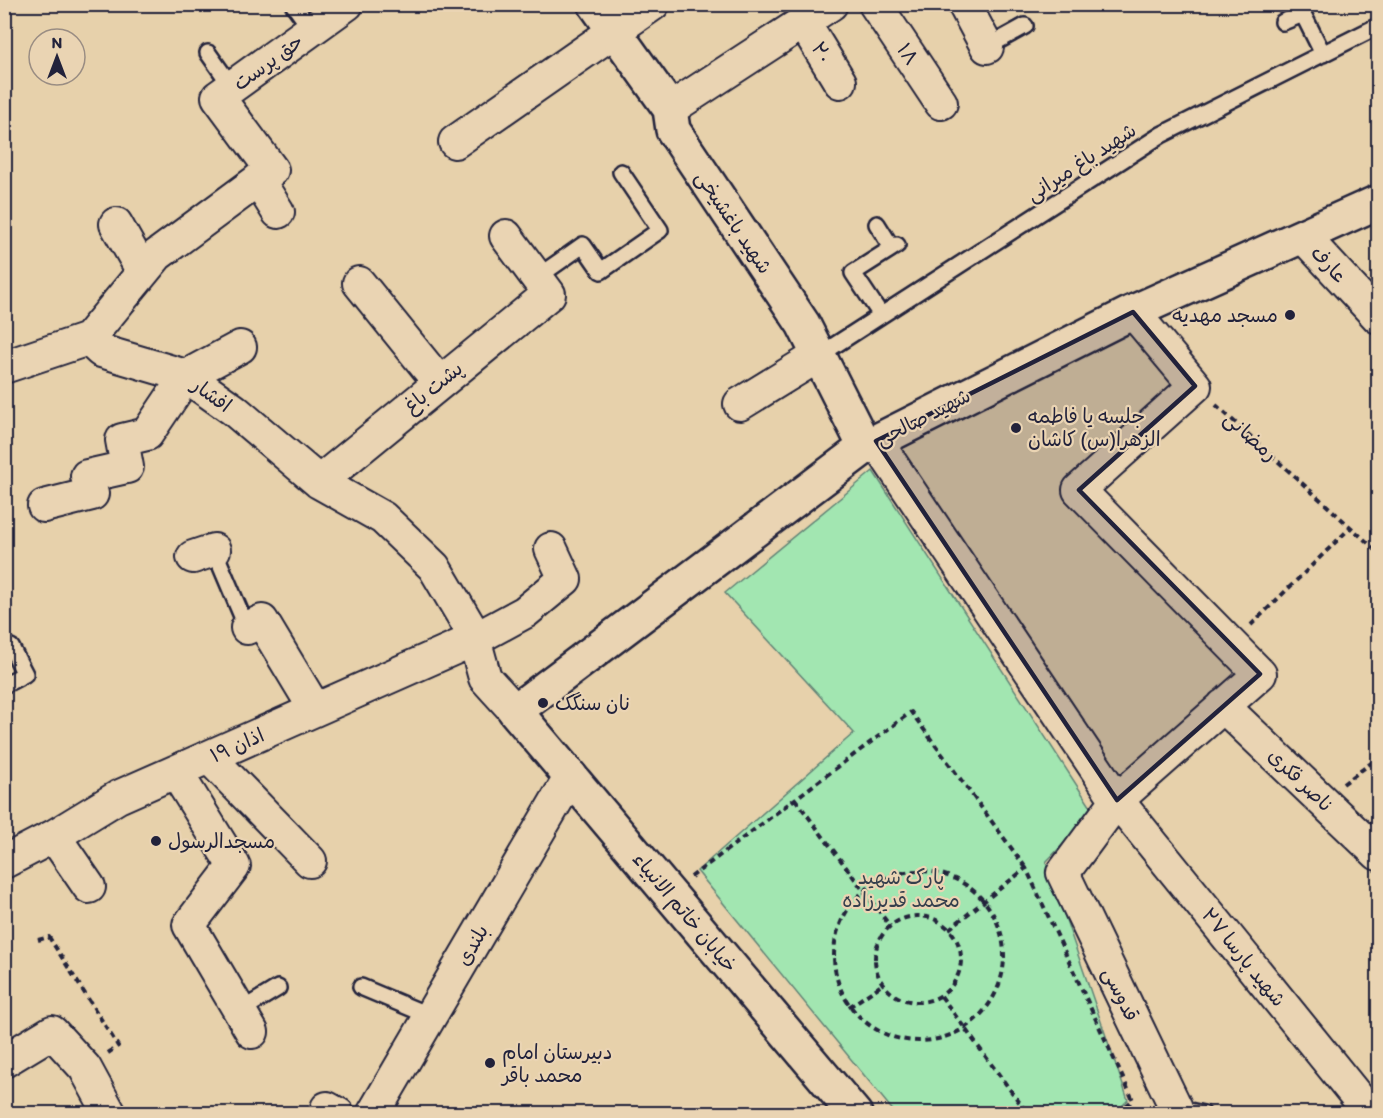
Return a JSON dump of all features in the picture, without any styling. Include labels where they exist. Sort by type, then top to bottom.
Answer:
[{"type":"street","name":"حق پرست","points":[[225,92],[347,4]]},
{"type":"street","name":"شهید باغشیخی","points":[[596,4],[670,110],[673,130],[803,324],[818,356],[870,444]]},
{"type":"street","points":[[455,142],[532,105],[615,32],[653,4]]},
{"type":"street","points":[[670,110],[831,4]]},
{"type":"street","name":"۱۸","points":[[875,4],[941,103]]},
{"type":"street","points":[[964,4],[987,47]]},
{"type":"street","name":"۲۰","points":[[804,23],[840,82]]},
{"type":"street","points":[[4,367],[88,339],[157,255],[272,170],[225,92]]},
{"type":"street","points":[[258,180],[278,212]]},
{"type":"street","name":"شهید صالحی","points":[[515,711],[870,444],[1133,312],[1378,202]]},
{"type":"street","points":[[116,224],[143,272]]},
{"type":"street","points":[[506,236],[543,286]]},
{"type":"street","name":"عارف","points":[[1303,236],[1378,317]]},
{"type":"street","points":[[358,283],[439,382]]},
{"type":"street","name":"پشت باغ","points":[[319,482],[439,382],[543,286]]},
{"type":"street","points":[[1117,800],[1260,674],[1079,490],[1195,386],[1133,312]]},
{"type":"street","name":"افشار","points":[[88,339],[101,351],[186,376],[234,410],[319,482],[383,518],[434,567],[475,639],[484,678],[515,711]]},
{"type":"street","points":[[44,506],[92,494],[87,476],[128,467],[122,440],[147,434],[186,376],[240,347]]},
{"type":"street","points":[[740,404],[818,356]]},
{"type":"street","name":"شهید پارسا ۲۷","points":[[870,444],[1117,800],[1371,1113]]},
{"type":"street","name":"اذان ۱۹","points":[[4,862],[54,836],[118,797],[475,639],[525,612],[565,579],[551,549]]},
{"type":"street","points":[[248,628],[262,621],[315,709]]},
{"type":"street","name":"ناصر فکری","points":[[1223,706],[1378,854]]},
{"type":"street","name":"خیابان خاتم الانبیاء","points":[[515,711],[855,1113]]},
{"type":"street","points":[[209,757],[310,861]]},
{"type":"street","points":[[176,772],[234,866],[189,925],[246,1021]]},
{"type":"street","name":"بلندی","points":[[373,1113],[571,777]]},
{"type":"street","name":"قدوسی","points":[[1117,800],[1063,873],[1183,1112]]},
{"type":"street","points":[[54,836],[89,887]]},
{"type":"street","points":[[4,1061],[52,1032],[85,1068],[110,1113]]},
{"type":"lane","points":[[293,4],[312,30]]},
{"type":"lane","points":[[1283,22],[1303,14],[1323,54]]},
{"type":"lane","points":[[987,47],[1025,26]]},
{"type":"lane","name":"شهید باغ میرانی","points":[[818,356],[1161,135],[1378,26]]},
{"type":"lane","points":[[208,53],[225,92]]},
{"type":"lane","points":[[543,286],[583,245],[601,271],[660,230],[621,172]]},
{"type":"lane","points":[[877,224],[895,247],[853,273],[881,315]]},
{"type":"lane","points":[[203,554],[248,628]]},
{"type":"lane","points":[[4,685],[25,674],[11,647]]},
{"type":"lane","points":[[361,987],[430,1016]]},
{"type":"lane","points":[[246,1021],[278,988]]},
{"type":"path","name":"رمضانی","points":[[1195,386],[1378,552]]},
{"type":"path","points":[[1232,645],[1351,527]]},
{"type":"path","points":[[669,893],[911,712],[1026,868],[1133,1100],[1117,1113]]},
{"type":"path","points":[[1321,800],[1378,758]]},
{"type":"path","points":[[795,799],[890,926]]},
{"type":"path","points":[[949,929],[1026,868]]},
{"type":"path","points":[[902,872],[945,874],[985,900],[1001,929],[1005,967],[992,1003],[966,1029],[924,1042],[882,1034],[849,1007],[833,967],[839,925],[863,890],[902,872]]},
{"type":"path","points":[[909,916],[931,918],[949,929],[959,945],[962,964],[955,982],[941,996],[921,1002],[900,998],[883,984],[875,964],[878,943],[890,926],[909,916]]},
{"type":"path","points":[[38,940],[49,937],[118,1046],[85,1068]]},
{"type":"path","points":[[849,1007],[883,984]]},
{"type":"path","points":[[941,996],[1028,1113]]},
{"type":"highlighted area","points":[[1133,312],[1195,386],[1079,490],[1260,674],[1117,800],[876,441]]},
{"type":"green space","name":"پارک شهید محمد قدیرزاده","points":[[873,471],[1094,812],[1046,862],[1128,1100],[1115,1113],[895,1113],[697,871],[854,733],[725,593]]},
{"type":"place","name":"مسجد مهدیه","points":[[1290,315]]},
{"type":"place","name":"جلسه یا فاطمه الزهرا(س) کاشان","points":[[1016,428]]},
{"type":"place","name":"نان سنگک","points":[[543,703]]},
{"type":"place","name":"مسجدالرسول","points":[[156,841]]},
{"type":"place","name":"دبیرستان امام محمد باقر","points":[[490,1063]]}]
